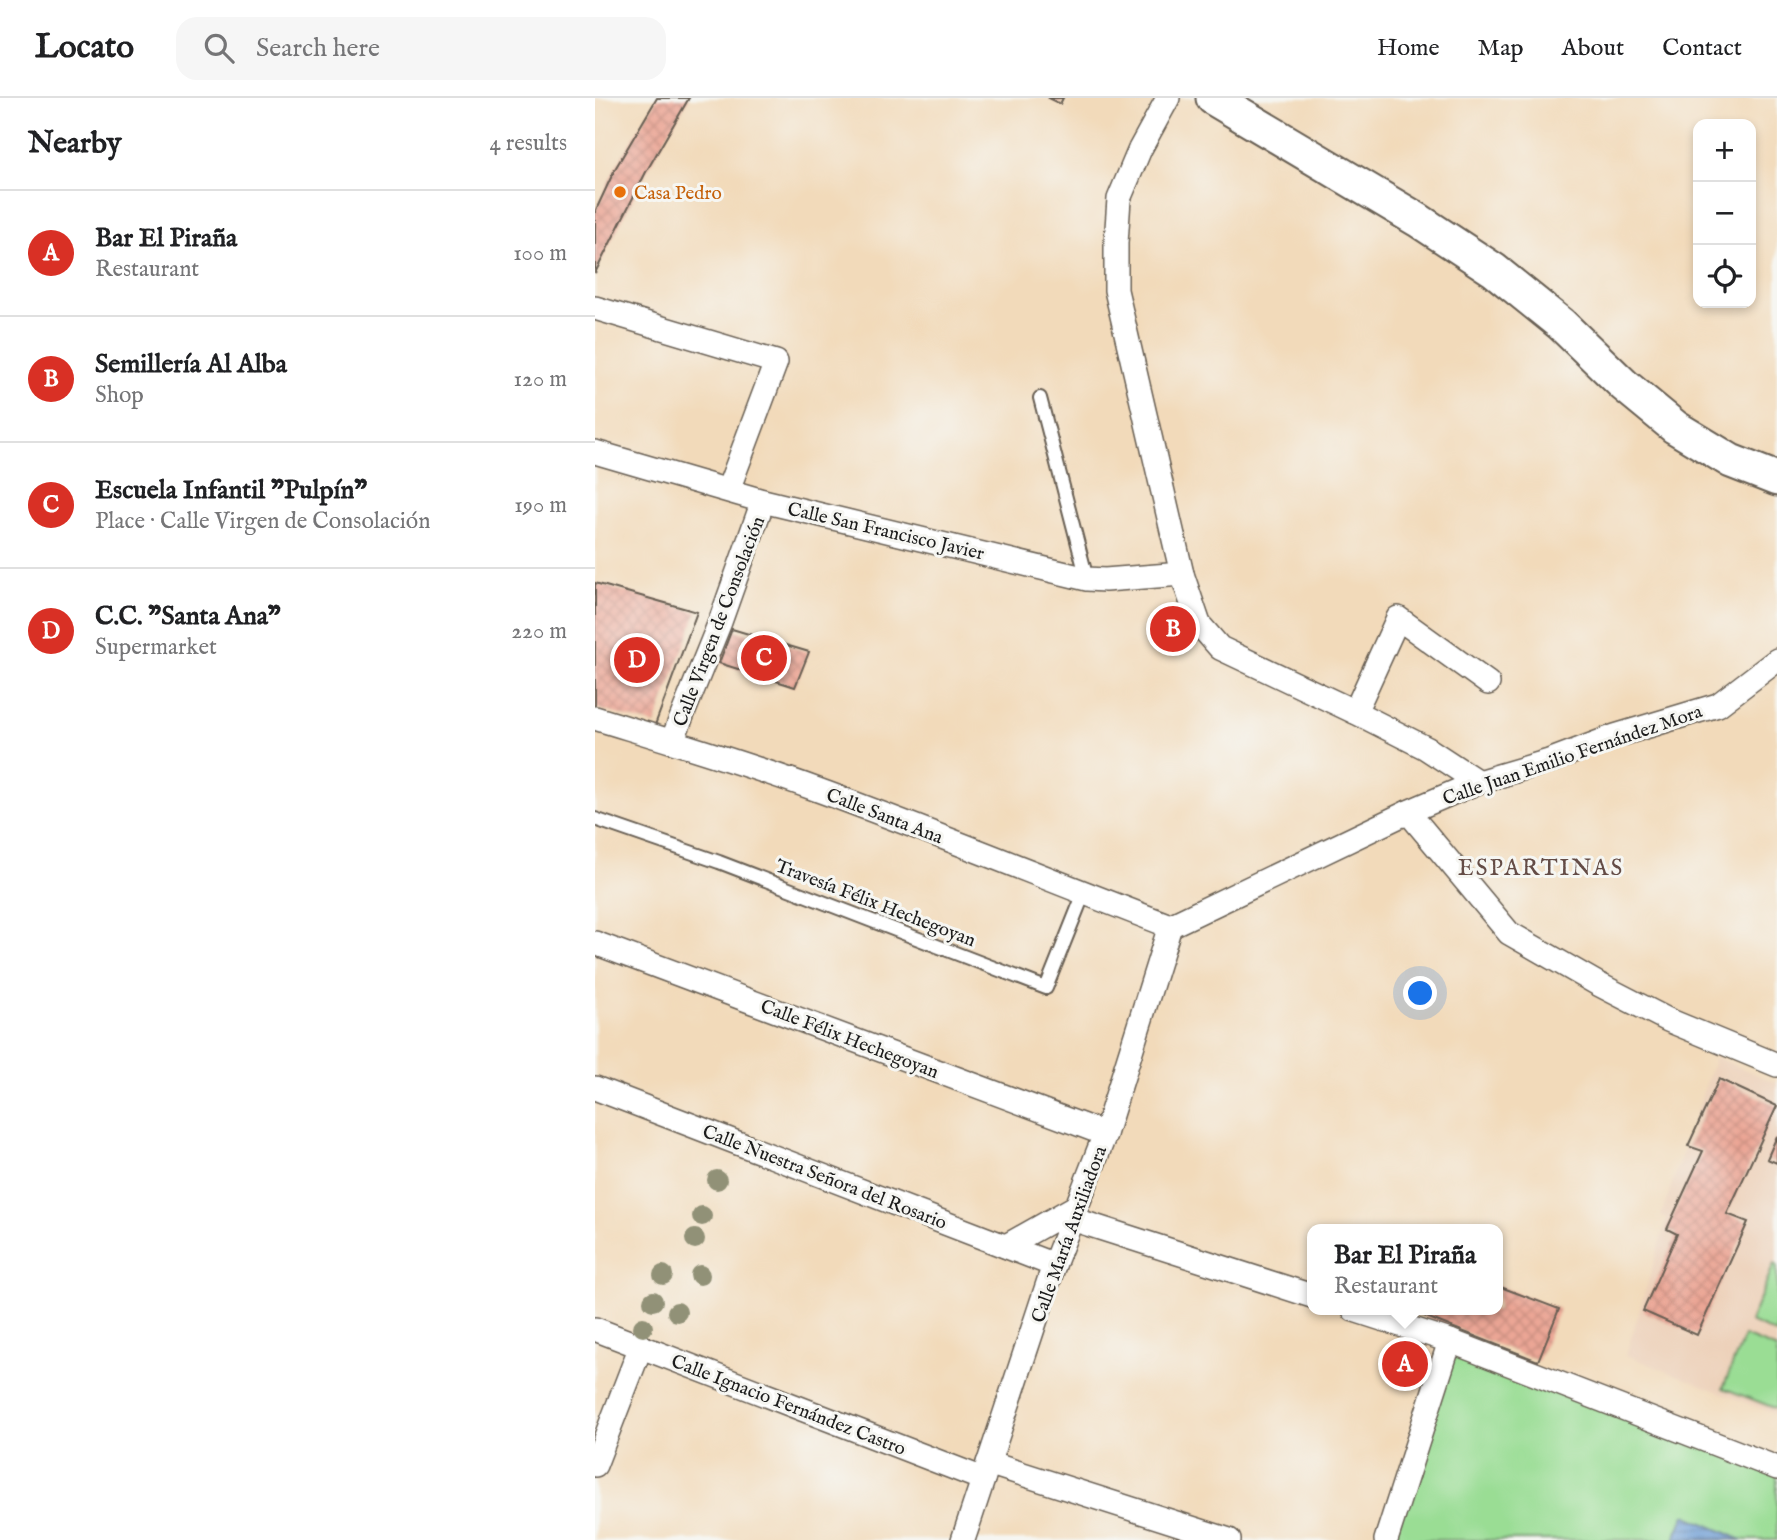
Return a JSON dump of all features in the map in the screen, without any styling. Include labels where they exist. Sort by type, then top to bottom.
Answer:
[{"type":"main road","points":[[1213,98],[1418,220],[1494,270],[1560,324],[1624,385],[1675,427],[1731,461],[1777,480]]},
{"type":"street","points":[[1168,98],[1140,149],[1119,199],[1115,290],[1182,574],[1199,624],[1220,648],[1426,748],[1478,782]]},
{"type":"street","points":[[595,308],[776,362],[728,490]]},
{"type":"street","name":"Calle San Francisco Javier","points":[[595,452],[763,501],[1087,579],[1182,574]]},
{"type":"street","name":"Calle Virgen de Consolación","points":[[672,741],[720,622],[763,501]]},
{"type":"street","points":[[1355,712],[1398,618],[1488,683]]},
{"type":"street","name":"Calle Juan Emilio Fernández Mora","points":[[1170,926],[1408,812],[1478,782],[1718,705],[1777,660]]},
{"type":"street","name":"Calle Santa Ana","points":[[595,718],[814,789],[950,839],[1170,926]]},
{"type":"street","points":[[1408,812],[1509,933],[1668,1020],[1777,1065]]},
{"type":"street","name":"Calle María Auxiliadora","points":[[963,1540],[1054,1265],[1105,1134],[1170,926]]},
{"type":"street","name":"Calle Félix Hechegoyan","points":[[595,943],[1105,1134]]},
{"type":"street","name":"Calle Nuestra Señora del Rosario","points":[[595,1088],[1054,1265]]},
{"type":"street","points":[[1006,1246],[1074,1212],[1307,1294]]},
{"type":"street","points":[[1369,1315],[1450,1341],[1777,1468]]},
{"type":"street","name":"Calle Ignacio Fernández Castro","points":[[595,1329],[986,1471],[1229,1540]]},
{"type":"street","points":[[1386,1540],[1450,1341]]},
{"type":"street","points":[[595,1465],[641,1346]]},
{"type":"lane","points":[[1040,398],[1087,579]]},
{"type":"lane","name":"Travesía Félix Hechegoyan","points":[[595,819],[719,862],[1046,988],[1084,893]]},
{"type":"shaded area","points":[[1715,1057],[1777,1083],[1777,1415],[1626,1355],[1667,1218],[1661,1216]]},
{"type":"green space","points":[[1774,1264],[1777,1266],[1777,1334],[1750,1322]]},
{"type":"green space","points":[[1744,1336],[1777,1349],[1777,1409],[1723,1388]]},
{"type":"green space","points":[[1450,1341],[1777,1468],[1777,1540],[1386,1540]]},
{"type":"water","points":[[1685,1515],[1742,1540],[1674,1540]]},
{"type":"building","name":"Casa Pedro","points":[[657,98],[689,98],[646,172],[595,273],[595,212],[615,169]]},
{"type":"building","points":[[1048,98],[1063,98],[1060,104]]},
{"type":"building","points":[[595,583],[697,612],[655,725],[595,708]]},
{"type":"building","points":[[732,629],[809,652],[795,687],[719,663]]},
{"type":"building","points":[[1719,1079],[1777,1106],[1727,1214],[1748,1222],[1697,1335],[1643,1311],[1677,1234],[1667,1229],[1703,1151],[1688,1146]]},
{"type":"building","points":[[1777,1136],[1777,1163],[1767,1159]]},
{"type":"building","points":[[1503,1288],[1559,1309],[1538,1361],[1421,1315],[1503,1315]]},
{"type":"place","name":"Casa Pedro","points":[[620,192]]},
{"type":"place","name":"Semillería Al Alba","points":[[1173,629]]},
{"type":"place","name":"Escuela Infantil \"Pulpín\"","points":[[764,658]]},
{"type":"place","name":"C.C. \"Santa Ana\"","points":[[637,660]]},
{"type":"place","name":"Bar El Piraña","points":[[1405,1364]]},
{"type":"district","name":"ESPARTINAS","points":[[1541,867]]}]
